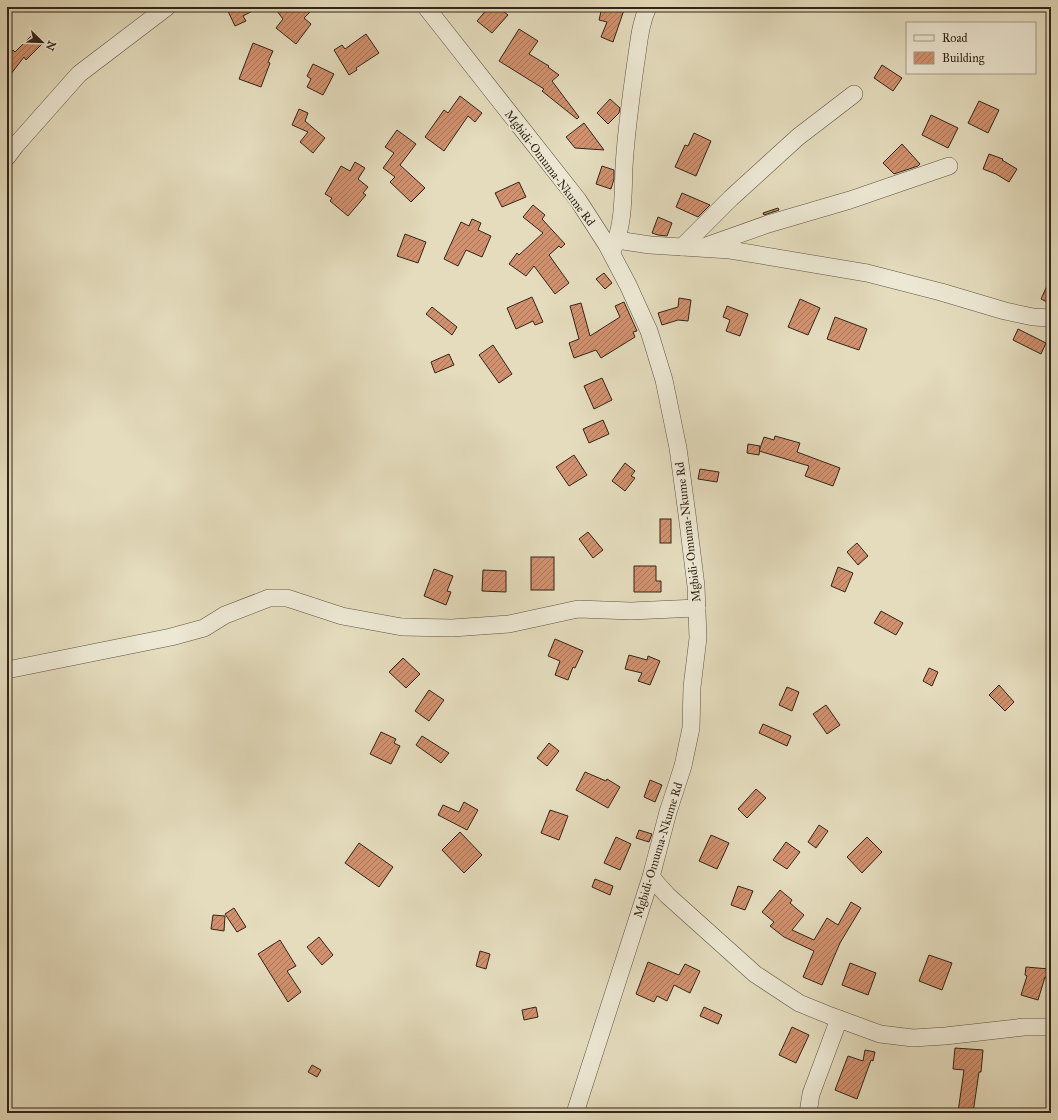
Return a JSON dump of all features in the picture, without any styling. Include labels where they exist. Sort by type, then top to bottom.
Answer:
[{"type":"street","points":[[7,157],[80,74],[167,7]]},
{"type":"street","name":"Mgbidi-Omuma-Nkume Rd","points":[[426,7],[614,247],[628,284],[649,331],[664,380],[678,448],[688,514],[696,586],[698,638],[692,687],[691,728],[683,766],[668,812],[651,877],[575,1113]]},
{"type":"street","points":[[648,7],[642,20],[632,90],[624,156],[622,215],[614,247],[650,245],[730,250],[868,273],[941,292],[1005,311],[1033,317],[1051,318]]},
{"type":"street","points":[[682,247],[731,198],[798,137],[854,94]]},
{"type":"street","points":[[700,248],[768,224],[850,200],[949,166]]},
{"type":"street","points":[[7,670],[171,637],[197,630],[204,628],[230,612],[269,598],[287,598],[342,616],[402,627],[452,628],[509,624],[578,609],[631,611],[697,608]]},
{"type":"street","points":[[651,877],[667,895],[755,974],[799,1003],[839,1019],[880,1034],[913,1038],[945,1036],[1024,1026],[1051,1027]]},
{"type":"street","points":[[808,1113],[811,1094],[839,1019]]},
{"type":"building","points":[[226,7],[260,7],[243,16],[246,21],[235,26]]},
{"type":"building","points":[[274,7],[315,7],[304,18],[311,24],[296,44],[276,28],[283,19]]},
{"type":"building","points":[[489,7],[498,7],[508,15],[492,33],[477,21]]},
{"type":"building","points":[[602,7],[625,7],[613,42],[601,37],[607,22],[599,20]]},
{"type":"building","points":[[519,29],[538,41],[529,54],[549,66],[548,67],[559,75],[552,81],[579,117],[577,119],[542,91],[544,89],[499,61]]},
{"type":"building","points":[[35,32],[44,42],[26,60],[24,57],[7,79],[7,58],[13,50],[15,52]]},
{"type":"building","points":[[366,34],[379,53],[356,68],[357,70],[349,75],[334,50],[342,45],[345,49]]},
{"type":"building","points":[[253,43],[273,51],[268,62],[270,63],[261,87],[239,79]]},
{"type":"building","points":[[313,64],[334,74],[323,95],[307,87],[311,79],[307,76]]},
{"type":"building","points":[[882,65],[902,78],[893,91],[874,78]]},
{"type":"building","points":[[460,96],[482,113],[475,122],[468,116],[444,151],[425,137],[444,110],[448,113]]},
{"type":"building","points":[[610,99],[620,108],[619,113],[608,124],[597,113]]},
{"type":"building","points":[[979,101],[999,110],[988,133],[968,123]]},
{"type":"building","points":[[299,109],[308,113],[305,121],[325,138],[313,153],[300,142],[308,132],[292,125]]},
{"type":"building","points":[[931,115],[958,128],[948,148],[922,135]]},
{"type":"building","points":[[584,123],[604,150],[575,148],[566,137]]},
{"type":"building","points":[[397,130],[416,144],[400,165],[425,188],[411,202],[390,182],[395,177],[383,168],[394,153],[385,147]]},
{"type":"building","points":[[694,133],[711,141],[696,176],[675,167],[685,145],[688,146]]},
{"type":"building","points":[[902,144],[920,164],[894,174],[883,163]]},
{"type":"building","points":[[989,154],[1003,159],[1002,160],[1017,169],[1009,182],[996,174],[983,169]]},
{"type":"building","points":[[355,162],[365,168],[358,179],[368,187],[363,193],[366,195],[348,216],[330,201],[332,198],[325,194],[341,166],[350,171]]},
{"type":"building","points":[[602,166],[614,170],[614,179],[611,189],[596,184]]},
{"type":"building","points":[[519,182],[526,197],[502,207],[495,193]]},
{"type":"building","points":[[682,193],[710,205],[698,217],[676,207]]},
{"type":"building","points":[[533,205],[545,215],[542,219],[565,244],[561,248],[559,246],[549,255],[569,283],[555,294],[534,266],[526,276],[509,264],[517,253],[519,255],[543,233],[523,217]]},
{"type":"building","points":[[778,208],[779,210],[764,215],[763,213]]},
{"type":"building","points":[[658,217],[672,223],[667,236],[652,233]]},
{"type":"building","points":[[472,219],[481,223],[478,230],[491,236],[482,257],[466,250],[458,266],[444,259],[461,222],[469,226]]},
{"type":"building","points":[[405,234],[426,242],[418,263],[397,256]]},
{"type":"building","points":[[604,273],[612,283],[605,289],[596,279]]},
{"type":"building","points":[[1051,277],[1051,304],[1041,299]]},
{"type":"building","points":[[532,297],[543,322],[535,325],[533,321],[516,329],[507,308]]},
{"type":"building","points":[[679,298],[691,300],[688,321],[678,320],[662,325],[658,313],[678,307]]},
{"type":"building","points":[[800,299],[820,308],[808,335],[788,327]]},
{"type":"building","points":[[624,302],[637,331],[633,332],[635,337],[601,358],[596,350],[574,358],[569,343],[579,339],[570,306],[581,303],[590,336],[620,317],[615,306]]},
{"type":"building","points":[[727,306],[748,314],[740,336],[726,331],[730,320],[723,317]]},
{"type":"building","points":[[432,307],[457,327],[452,335],[426,314]]},
{"type":"building","points":[[835,317],[867,329],[859,350],[827,339]]},
{"type":"building","points":[[1018,329],[1046,343],[1041,354],[1013,340]]},
{"type":"building","points":[[493,345],[512,374],[499,383],[479,355]]},
{"type":"building","points":[[449,354],[454,365],[435,373],[431,362]]},
{"type":"building","points":[[602,378],[612,400],[594,409],[584,386]]},
{"type":"building","points":[[603,420],[609,434],[589,443],[583,429]]},
{"type":"building","points":[[775,436],[800,443],[797,452],[840,468],[833,486],[805,476],[809,466],[759,451],[764,437],[774,440]]},
{"type":"building","points":[[748,444],[760,446],[759,455],[747,453]]},
{"type":"building","points":[[574,455],[587,475],[569,486],[556,467]]},
{"type":"building","points":[[625,463],[635,471],[631,476],[635,478],[625,491],[612,481]]},
{"type":"building","points":[[700,469],[719,472],[717,482],[698,479]]},
{"type":"building","points":[[660,519],[671,519],[671,543],[660,543]]},
{"type":"building","points":[[588,532],[603,550],[593,558],[579,539]]},
{"type":"building","points":[[857,543],[868,556],[858,565],[847,552]]},
{"type":"building","points":[[531,557],[554,557],[554,590],[531,590]]},
{"type":"building","points":[[634,566],[656,566],[656,581],[661,581],[661,592],[634,592]]},
{"type":"building","points":[[838,567],[853,573],[845,592],[831,586]]},
{"type":"building","points":[[434,569],[453,576],[447,591],[451,592],[446,605],[424,596]]},
{"type":"building","points":[[483,570],[506,571],[506,592],[482,591]]},
{"type":"building","points":[[881,611],[903,623],[896,635],[874,623]]},
{"type":"building","points":[[555,639],[583,651],[575,668],[573,667],[568,680],[555,675],[560,661],[548,656]]},
{"type":"building","points":[[629,655],[647,660],[648,656],[660,661],[650,685],[638,681],[642,673],[625,669]]},
{"type":"building","points":[[403,658],[420,674],[406,688],[389,672]]},
{"type":"building","points":[[929,668],[938,672],[932,686],[923,681]]},
{"type":"building","points":[[999,685],[1014,702],[1005,711],[989,695]]},
{"type":"building","points":[[787,687],[799,692],[792,711],[779,705]]},
{"type":"building","points":[[429,690],[444,700],[429,721],[415,711]]},
{"type":"building","points":[[826,705],[840,725],[827,734],[813,714]]},
{"type":"building","points":[[763,724],[791,736],[787,746],[759,733]]},
{"type":"building","points":[[381,732],[396,739],[394,743],[400,746],[391,764],[370,754]]},
{"type":"building","points":[[422,736],[449,753],[441,763],[416,745]]},
{"type":"building","points":[[549,743],[559,751],[547,766],[537,758]]},
{"type":"building","points":[[585,772],[606,781],[607,779],[620,787],[608,808],[576,790]]},
{"type":"building","points":[[650,780],[662,785],[655,802],[644,797]]},
{"type":"building","points":[[756,789],[766,798],[747,818],[738,809]]},
{"type":"building","points":[[464,802],[478,810],[467,830],[438,815],[443,805],[459,812]]},
{"type":"building","points":[[550,810],[568,816],[559,840],[541,833]]},
{"type":"building","points":[[819,825],[828,831],[816,848],[808,842]]},
{"type":"building","points":[[639,830],[652,834],[649,842],[636,838]]},
{"type":"building","points":[[460,832],[482,855],[464,873],[442,850]]},
{"type":"building","points":[[711,835],[729,843],[717,869],[699,861]]},
{"type":"building","points":[[616,837],[631,844],[620,870],[604,863]]},
{"type":"building","points":[[867,837],[882,852],[862,873],[847,857]]},
{"type":"building","points":[[786,842],[800,852],[787,869],[773,860]]},
{"type":"building","points":[[359,843],[393,867],[379,887],[345,863]]},
{"type":"building","points":[[595,879],[613,886],[610,895],[592,887]]},
{"type":"building","points":[[738,886],[753,891],[745,910],[731,905]]},
{"type":"building","points":[[780,890],[792,900],[790,903],[804,915],[792,930],[814,940],[827,918],[838,925],[851,902],[861,908],[840,943],[822,985],[803,977],[814,951],[784,937],[770,926],[774,922],[762,912]]},
{"type":"building","points":[[234,908],[246,927],[237,932],[225,914]]},
{"type":"building","points":[[213,915],[225,916],[224,931],[211,929]]},
{"type":"building","points":[[319,937],[333,955],[322,965],[307,947]]},
{"type":"building","points":[[280,940],[296,966],[287,971],[301,992],[288,1002],[258,954]]},
{"type":"building","points":[[480,951],[490,954],[486,969],[476,966]]},
{"type":"building","points":[[929,955],[952,963],[942,990],[919,981]]},
{"type":"building","points":[[648,962],[679,975],[685,964],[700,971],[690,993],[674,985],[667,1001],[657,996],[654,1002],[636,994]]},
{"type":"building","points":[[850,963],[876,973],[868,995],[842,985]]},
{"type":"building","points":[[1026,967],[1049,969],[1049,977],[1045,977],[1038,1000],[1021,995],[1027,976],[1025,975]]},
{"type":"building","points":[[536,1007],[538,1017],[524,1020],[522,1010]]},
{"type":"building","points":[[704,1007],[722,1015],[718,1024],[700,1016]]},
{"type":"building","points":[[792,1027],[809,1035],[796,1063],[779,1055]]},
{"type":"building","points":[[955,1048],[983,1050],[981,1072],[979,1072],[973,1113],[958,1112],[964,1070],[953,1069]]},
{"type":"building","points":[[865,1050],[875,1052],[873,1061],[871,1060],[857,1099],[835,1090],[848,1056],[863,1061]]},
{"type":"building","points":[[312,1065],[321,1070],[317,1077],[308,1072]]}]
